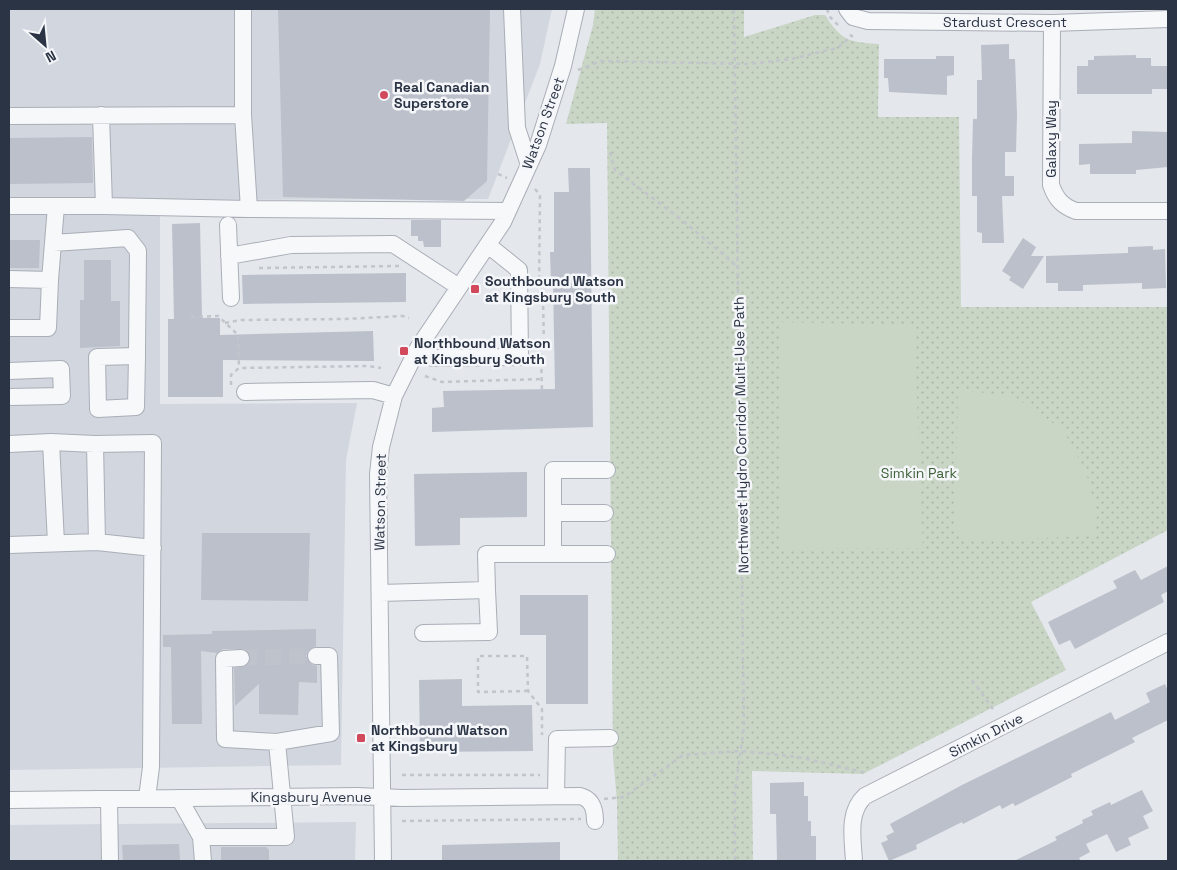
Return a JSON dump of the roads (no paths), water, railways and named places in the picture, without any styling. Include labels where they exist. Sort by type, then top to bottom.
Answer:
[{"type":"street","points":[[243,9],[243,115],[249,210]]},
{"type":"street","points":[[512,9],[517,128],[529,165]]},
{"type":"street","name":"Watson Street","points":[[383,861],[384,797],[378,474],[381,447],[394,396],[418,348],[508,211],[538,145],[559,80],[576,9]]},
{"type":"street","name":"Stardust Crescent","points":[[847,9],[853,17],[868,21],[1052,23],[1168,19]]},
{"type":"street","name":"Galaxy Way","points":[[1052,23],[1051,185],[1054,195],[1064,207],[1076,211],[1168,210]]},
{"type":"street","points":[[100,115],[104,206]]},
{"type":"street","points":[[9,116],[243,115]]},
{"type":"street","points":[[9,206],[104,206],[249,210],[508,211]]},
{"type":"street","points":[[9,328],[48,328],[56,206]]},
{"type":"street","points":[[224,302],[229,256],[228,225]]},
{"type":"street","points":[[53,243],[128,238],[133,244],[138,251],[137,356]]},
{"type":"street","points":[[229,256],[291,245],[392,244],[459,287]]},
{"type":"street","points":[[418,348],[433,358],[520,357],[518,270],[488,244]]},
{"type":"street","points":[[9,279],[50,280]]},
{"type":"street","points":[[9,371],[61,369],[62,396],[9,397]]},
{"type":"street","points":[[238,390],[373,390],[394,396]]},
{"type":"street","points":[[52,442],[56,543]]},
{"type":"street","points":[[9,444],[52,442],[94,444],[153,443],[151,768],[147,798]]},
{"type":"street","points":[[94,444],[97,542]]},
{"type":"street","points":[[553,554],[553,470],[607,470]]},
{"type":"street","points":[[553,513],[605,513]]},
{"type":"street","points":[[9,545],[97,542],[153,548]]},
{"type":"street","points":[[424,633],[489,632],[486,554],[607,554]]},
{"type":"street","points":[[380,594],[487,590]]},
{"type":"street","name":"Simkin Drive","points":[[854,861],[853,818],[857,806],[865,796],[1168,642]]},
{"type":"street","points":[[242,658],[224,659],[225,739],[277,742],[331,733],[323,656]]},
{"type":"street","points":[[556,796],[557,739],[610,738]]},
{"type":"street","points":[[201,837],[286,837],[277,742]]},
{"type":"street","name":"Kingsbury Avenue","points":[[9,800],[282,796],[580,796],[589,800],[593,807],[595,820]]},
{"type":"street","points":[[180,798],[201,837],[203,861]]},
{"type":"street","points":[[110,799],[110,861]]},
{"type":"tunnel","points":[[241,658],[316,656]]},
{"type":"place","name":"Real Canadian Superstore","points":[[384,95]]},
{"type":"place","name":"Southbound Watson at Kingsbury South","points":[[475,289]]},
{"type":"place","name":"Northbound Watson at Kingsbury South","points":[[404,351]]},
{"type":"place","name":"Northbound Watson at Kingsbury","points":[[361,738]]},
{"type":"park label","name":"Simkin Park","points":[[919,473]]}]
